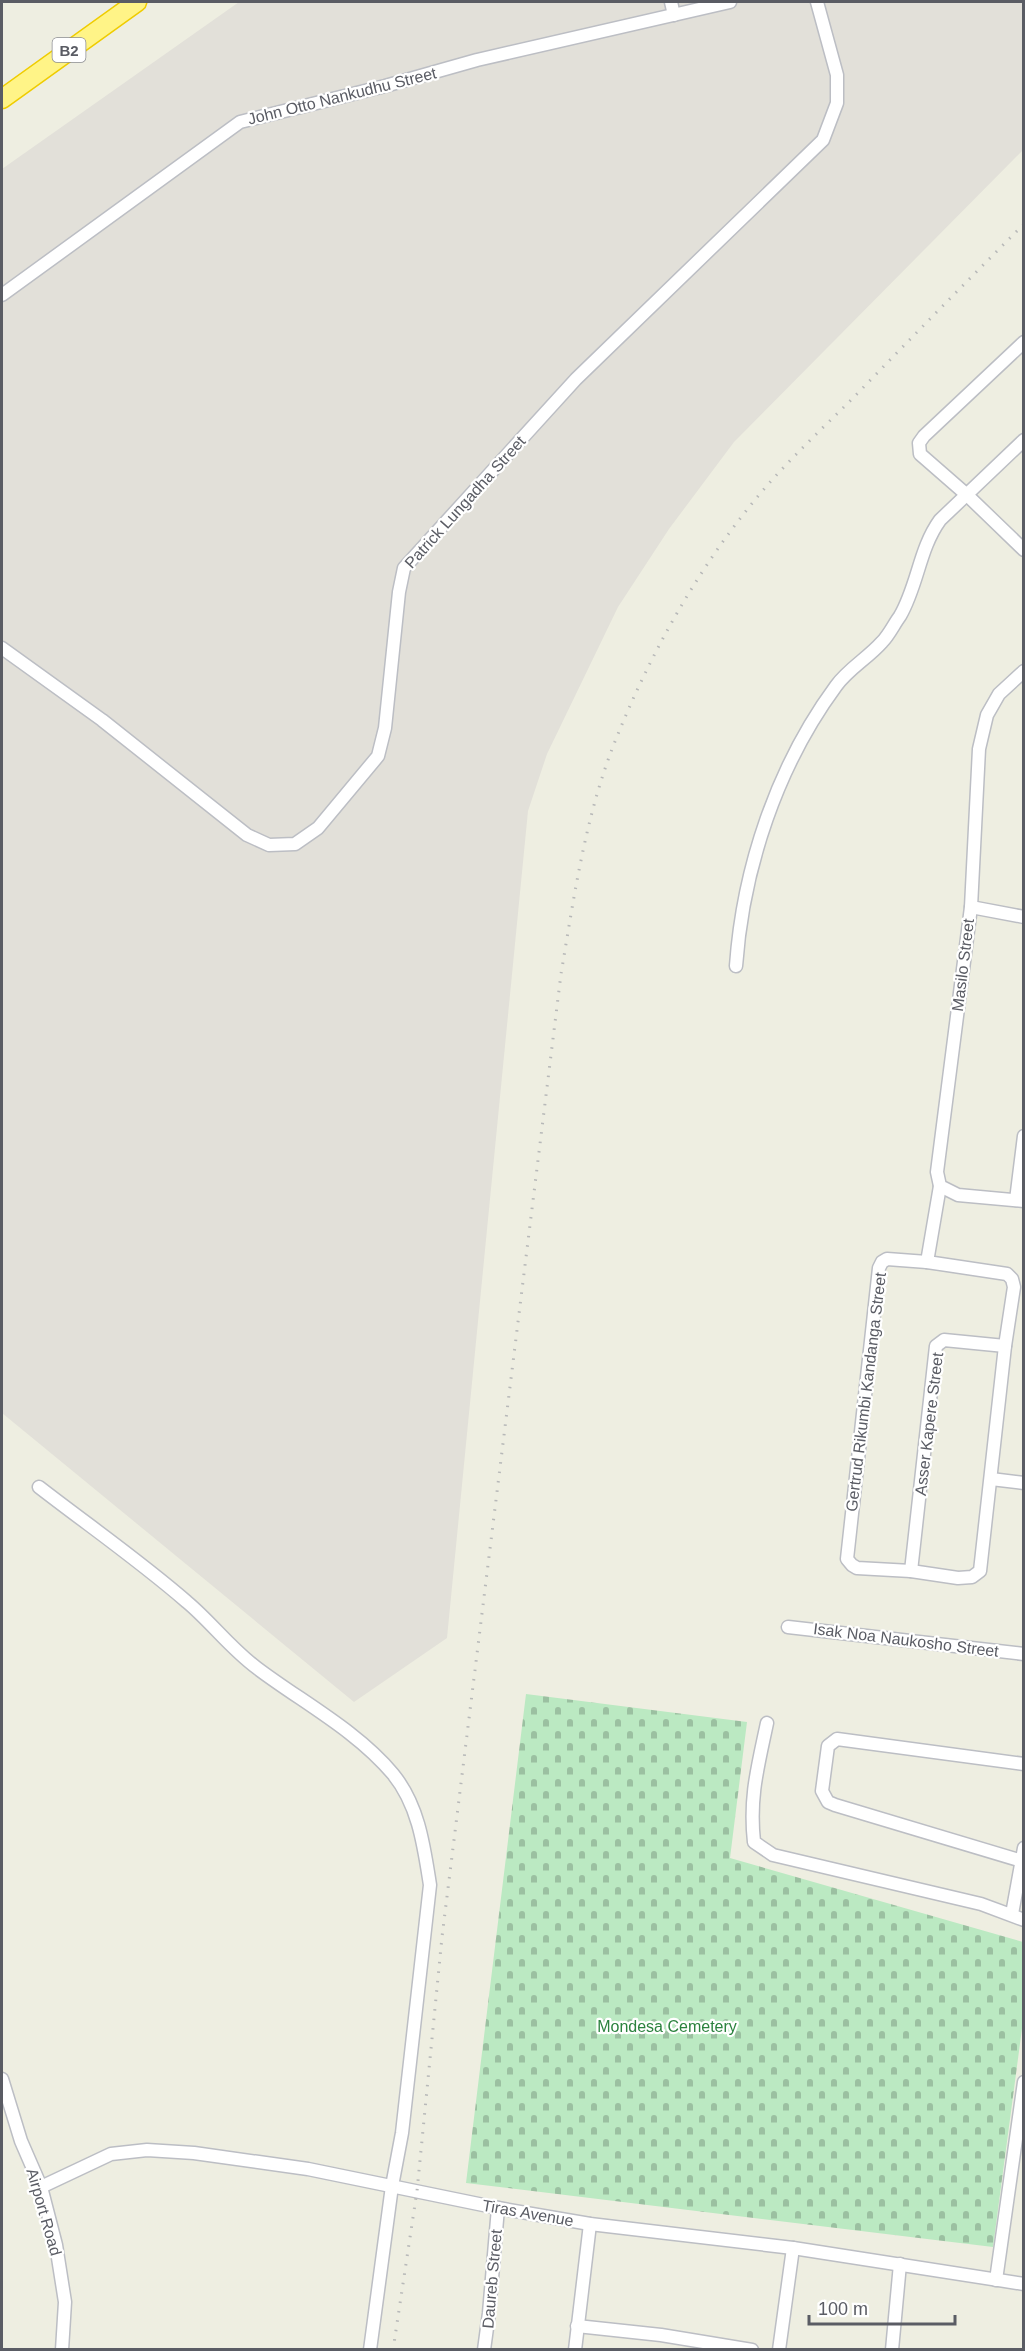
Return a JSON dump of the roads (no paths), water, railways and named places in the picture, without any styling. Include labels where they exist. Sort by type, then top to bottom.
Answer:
[{"type":"highway","name":"B2","points":[[2,99],[137,2]]},
{"type":"street","points":[[671,2],[674,15]]},
{"type":"street","name":"John Otto Nankudhu Street","points":[[2,295],[240,122],[385,86],[477,60],[730,2]]},
{"type":"street","name":"Patrick Lungadha Street","points":[[2,648],[109,726],[247,835],[269,845],[295,844],[318,828],[378,756],[385,728],[399,592],[404,568],[576,379],[823,140],[837,103],[837,75],[817,2]]},
{"type":"street","points":[[1023,342],[919,443],[920,454],[967,495],[1023,550]]},
{"type":"street","points":[[736,966],[745,902],[763,830],[784,778],[817,714],[838,683],[883,642],[910,594],[923,551],[930,534],[940,520],[1023,440]]},
{"type":"street","name":"Masilo Street","points":[[927,1262],[940,1186],[938,1172],[970,907],[979,749],[987,715],[999,694],[1023,671]]},
{"type":"street","points":[[970,907],[1023,918]]},
{"type":"street","points":[[940,1186],[958,1195],[1020,1201],[1023,1136]]},
{"type":"street","name":"Gertrud Rikumbi Kandanga Street","points":[[888,1259],[927,1262],[1007,1274],[1012,1279],[1014,1287],[1005,1346],[980,1571],[972,1577],[958,1578],[912,1571],[857,1568],[852,1565],[847,1558],[879,1268],[888,1259]]},
{"type":"street","name":"Asser Kapere Street","points":[[912,1571],[936,1346],[944,1340],[1005,1346]]},
{"type":"street","points":[[992,1479],[1023,1483]]},
{"type":"street","points":[[39,1487],[188,1602],[255,1667],[300,1696],[366,1747],[393,1775],[413,1806],[424,1848],[430,1885],[402,2133],[392,2186],[370,2349]]},
{"type":"street","name":"Isak Noa Naukosho Street","points":[[788,1627],[1023,1654]]},
{"type":"street","points":[[767,1723],[753,1788],[754,1842],[773,1856],[981,1904],[1023,1920]]},
{"type":"street","points":[[1011,1914],[1022,1854],[828,1802],[822,1791],[828,1746],[837,1739],[1023,1764]]},
{"type":"street","name":"Airport Road","points":[[2,2079],[21,2141],[40,2187],[56,2245],[65,2302],[62,2349]]},
{"type":"street","points":[[996,2280],[1023,2082]]},
{"type":"street","name":"Tiras Avenue","points":[[40,2187],[111,2154],[147,2150],[194,2153],[308,2169],[498,2208],[590,2224],[793,2248],[1023,2284]]},
{"type":"street","name":"Daureb Street","points":[[484,2349],[498,2208]]},
{"type":"street","points":[[575,2349],[590,2224]]},
{"type":"street","points":[[779,2349],[793,2248]]},
{"type":"street","points":[[892,2349],[900,2264]]},
{"type":"street","points":[[577,2325],[752,2349]]},
{"type":"railway","points":[[393,2350],[417,2191],[442,1937],[561,974],[595,800],[627,712],[658,648],[693,587],[732,529],[791,460],[1024,224]]},
{"type":"park label","name":"Mondesa Cemetery","points":[[667,2026]]}]
